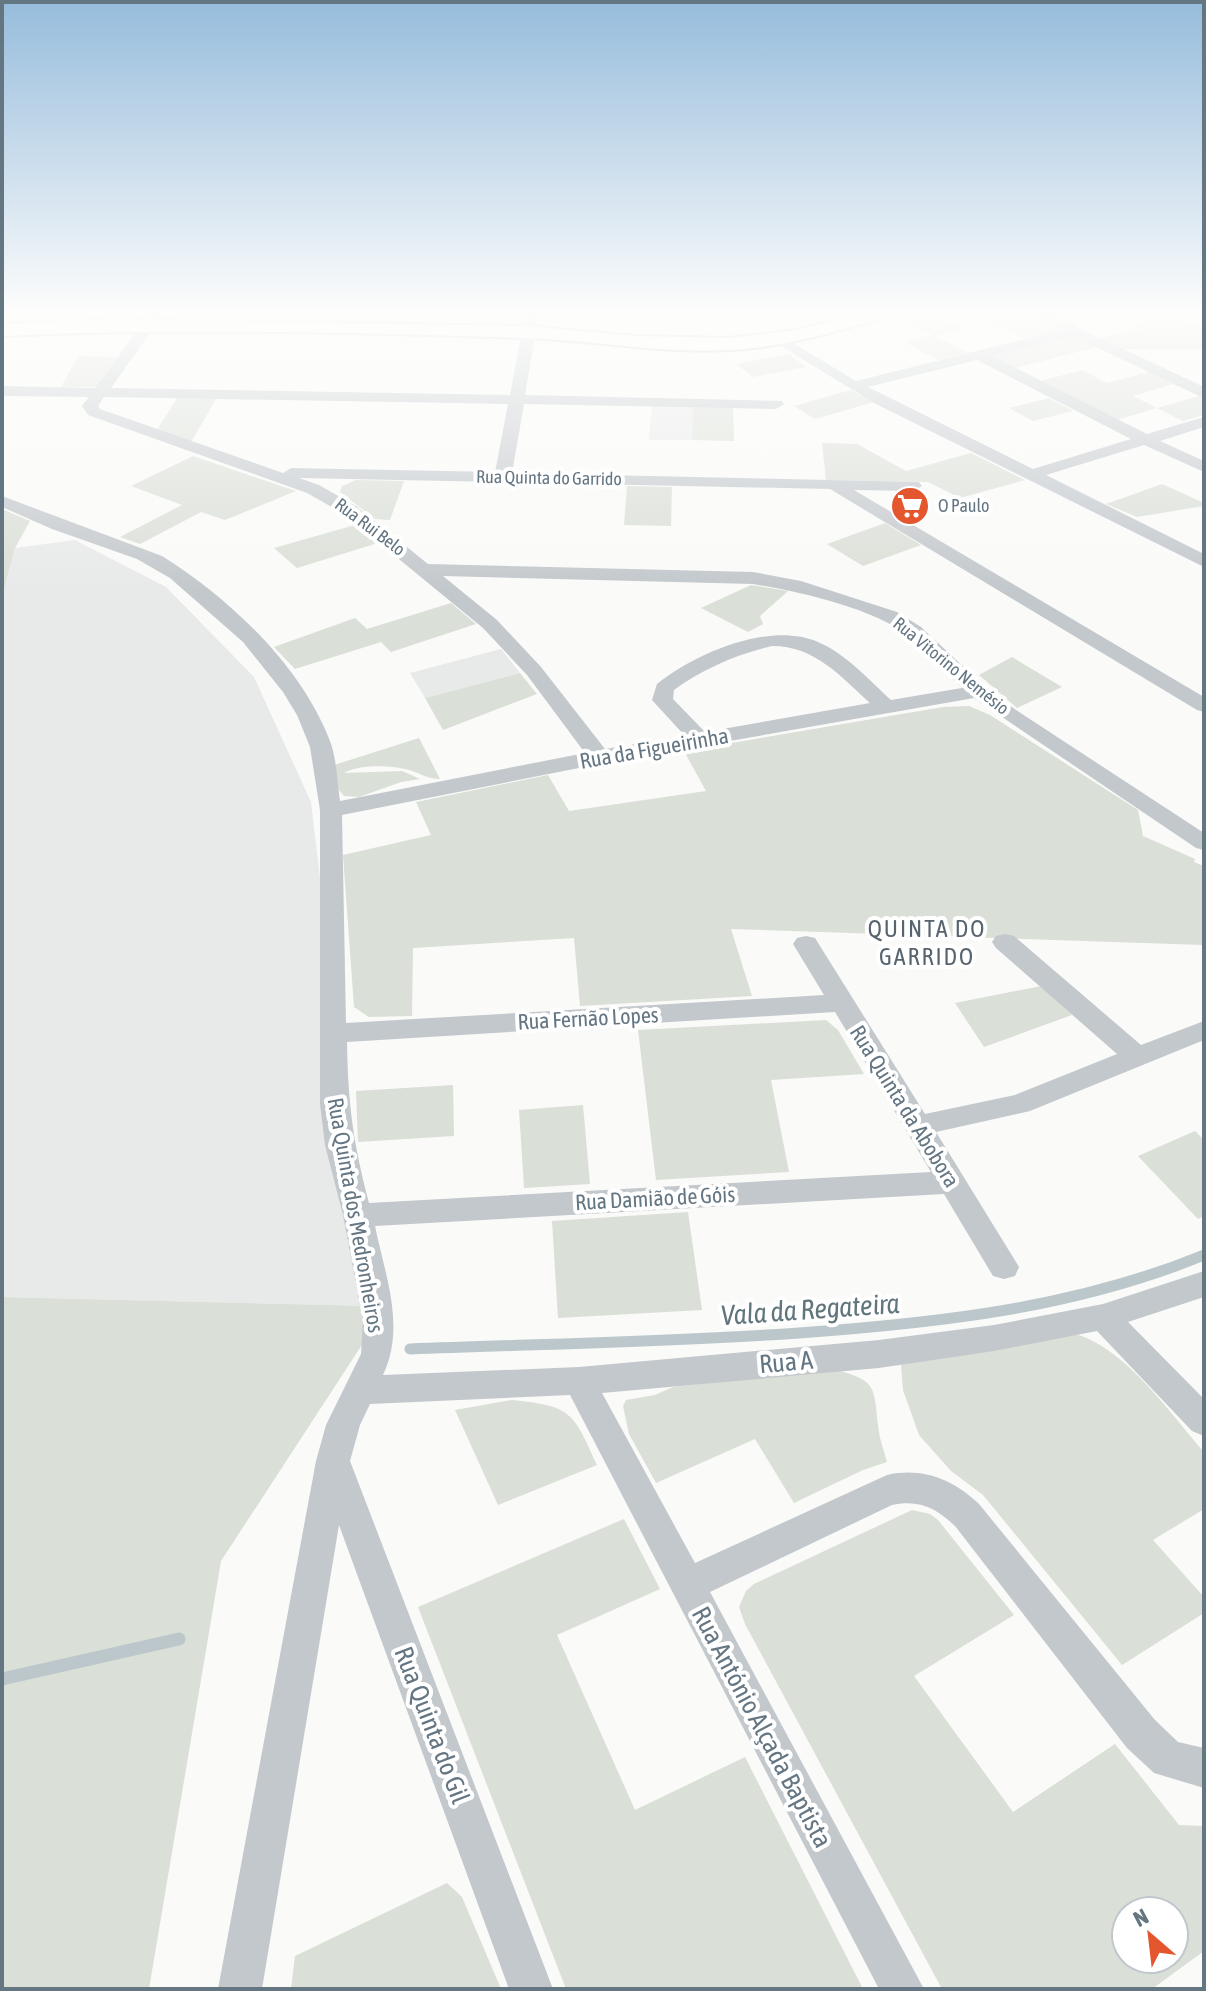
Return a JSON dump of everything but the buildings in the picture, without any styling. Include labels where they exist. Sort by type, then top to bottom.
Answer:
[{"type":"street","name":"Rua Rui Belo","points":[[90,406],[94,412],[313,489],[333,499],[427,570],[513,646],[599,757]]},
{"type":"street","points":[[503,477],[516,406]]},
{"type":"street","points":[[894,406],[1204,561]]},
{"type":"street","points":[[1078,406],[1204,467]]},
{"type":"street","points":[[1030,475],[1204,422]]},
{"type":"street","name":"Rua Quinta do Garrido","points":[[264,473],[913,486]]},
{"type":"street","name":"Rua Quinta do Garrido","points":[[834,485],[1204,706]]},
{"type":"street","name":"Rua Quinta dos Medronheiros","points":[[2,501],[145,555],[172,570],[218,608],[280,675],[311,722],[323,755],[325,791],[331,810],[334,1104],[337,1131],[379,1321],[377,1354],[343,1425],[333,1461],[240,1989]]},
{"type":"street","name":"Rua Vitorino Nemésio","points":[[427,570],[732,576],[794,585],[877,610],[903,622],[978,691],[1204,843]]},
{"type":"street","points":[[701,740],[662,700],[664,688],[759,640],[784,638],[820,650],[887,708]]},
{"type":"street","name":"Rua da Figueirinha","points":[[331,810],[599,757],[978,691]]},
{"type":"street","points":[[1005,942],[1138,1057]]},
{"type":"street","name":"Rua Quinta da Abobora","points":[[806,944],[1004,1267]]},
{"type":"street","name":"Rua Fernão Lopes","points":[[334,1033],[842,1003]]},
{"type":"street","points":[[918,1126],[1020,1104],[1204,1030]]},
{"type":"street","name":"Rua Damião de Góis","points":[[358,1215],[952,1182]]},
{"type":"street","name":"Rua A","points":[[361,1390],[579,1381],[879,1354],[994,1338],[1103,1317],[1204,1284]]},
{"type":"street","points":[[1103,1317],[1204,1421]]},
{"type":"street","points":[[579,1381],[686,1585]]},
{"type":"street","name":"Rua Quinta do Gil","points":[[333,1461],[531,1989]]},
{"type":"street","name":"Rua António Alçada Baptista","points":[[902,1989],[686,1585],[887,1491],[907,1485],[950,1497],[1141,1734],[1168,1759],[1204,1768]]},
{"type":"shaded area","points":[[172,406],[212,406],[191,442],[157,430]]},
{"type":"shaded area","points":[[794,406],[860,406],[815,419]]},
{"type":"shaded area","points":[[1064,406],[1073,411],[1033,421],[1009,408]]},
{"type":"shaded area","points":[[1089,406],[1157,408],[1116,420]]},
{"type":"shaded area","points":[[1204,406],[1204,415],[1183,421],[1157,408]]},
{"type":"shaded area","points":[[652,407],[693,407],[692,440],[649,440]]},
{"type":"shaded area","points":[[693,407],[733,408],[734,441],[692,440]]},
{"type":"shaded area","points":[[822,443],[857,444],[906,471],[971,453],[1025,480],[960,498],[928,482],[826,480]]},
{"type":"shaded area","points":[[193,456],[296,491],[225,520],[201,512],[140,544],[120,537],[182,505],[131,486]]},
{"type":"shaded area","points":[[356,480],[404,481],[390,520],[375,519],[340,492],[342,486]]},
{"type":"shaded area","points":[[1162,484],[1204,503],[1204,506],[1137,517],[1106,504]]},
{"type":"shaded area","points":[[627,486],[672,487],[671,526],[624,525]]},
{"type":"shaded area","points":[[2,509],[30,521],[15,548],[2,597]]},
{"type":"shaded area","points":[[885,523],[921,545],[863,566],[827,544]]},
{"type":"shaded area","points":[[355,525],[378,543],[297,568],[274,548]]},
{"type":"shaded area","points":[[75,540],[166,587],[254,677],[311,802],[371,1306],[2,1297],[2,597],[15,548]]},
{"type":"shaded area","points":[[751,585],[788,591],[760,616],[763,624],[748,632],[701,608]]},
{"type":"shaded area","points":[[451,603],[476,624],[391,652],[381,642],[295,669],[274,647],[355,618],[367,629]]},
{"type":"shaded area","points":[[501,649],[520,673],[425,698],[410,673]]},
{"type":"shaded area","points":[[1012,657],[1062,687],[1017,708],[979,675]]},
{"type":"shaded area","points":[[520,673],[537,694],[443,730],[425,698]]},
{"type":"shaded area","points":[[969,706],[990,715],[1138,810],[1143,836],[1204,866],[1204,945],[731,929],[752,996],[580,1006],[574,938],[413,948],[412,1016],[369,1017],[354,1007],[343,855],[431,835],[416,802],[548,775],[569,811],[706,791],[684,751],[943,707]]},
{"type":"shaded area","points":[[419,738],[440,779],[402,768],[376,766],[344,773],[402,771],[420,779],[401,782],[359,797],[344,796],[335,785],[331,766]]},
{"type":"shaded area","points":[[1041,986],[1072,1015],[984,1047],[955,1003]]},
{"type":"shaded area","points":[[826,1020],[838,1030],[864,1074],[771,1080],[789,1172],[656,1180],[638,1030]]},
{"type":"shaded area","points":[[453,1085],[454,1136],[358,1142],[356,1091]]},
{"type":"shaded area","points":[[583,1105],[590,1184],[524,1188],[519,1110]]},
{"type":"shaded area","points":[[1195,1131],[1204,1140],[1204,1216],[1198,1219],[1138,1156]]},
{"type":"shaded area","points":[[688,1212],[702,1310],[558,1318],[552,1221]]},
{"type":"shaded area","points":[[2,1297],[371,1306],[371,1331],[221,1561],[149,1989],[2,1989]]},
{"type":"shaded area","points":[[1067,1332],[1107,1349],[1125,1364],[1143,1380],[1204,1452],[1204,1509],[1153,1540],[1204,1597],[1204,1613],[1122,1665],[983,1495],[951,1471],[919,1435],[903,1390],[901,1365],[917,1358]]},
{"type":"shaded area","points":[[834,1369],[858,1377],[870,1386],[887,1462],[794,1503],[755,1439],[656,1483],[629,1434],[623,1406],[626,1400],[655,1395],[673,1387]]},
{"type":"shaded area","points":[[512,1400],[547,1405],[568,1415],[582,1433],[597,1465],[498,1505],[455,1410]]},
{"type":"shaded area","points":[[912,1510],[930,1514],[938,1520],[1014,1615],[914,1676],[1013,1812],[1115,1744],[1179,1825],[1204,1826],[1204,1951],[1190,1961],[1190,1895],[1110,1895],[1110,1975],[1171,1975],[1152,1989],[942,1989],[745,1624],[739,1607],[746,1591],[754,1584]]},
{"type":"shaded area","points":[[624,1519],[660,1589],[557,1635],[635,1810],[745,1757],[863,1989],[566,1989],[418,1607]]},
{"type":"shaded area","points":[[447,1883],[462,1897],[501,1989],[291,1989],[295,1956]]},
{"type":"waterway","name":"Vala da Regateira","points":[[410,1349],[702,1339],[954,1318],[1106,1288],[1204,1255]]},
{"type":"waterway","name":"Vala da Regateira","points":[[2,1679],[179,1639]]},
{"type":"place","name":"O Paulo","points":[[910,506]]},
{"type":"district","name":"QUINTA DO GARRIDO","points":[[927,943]]}]
